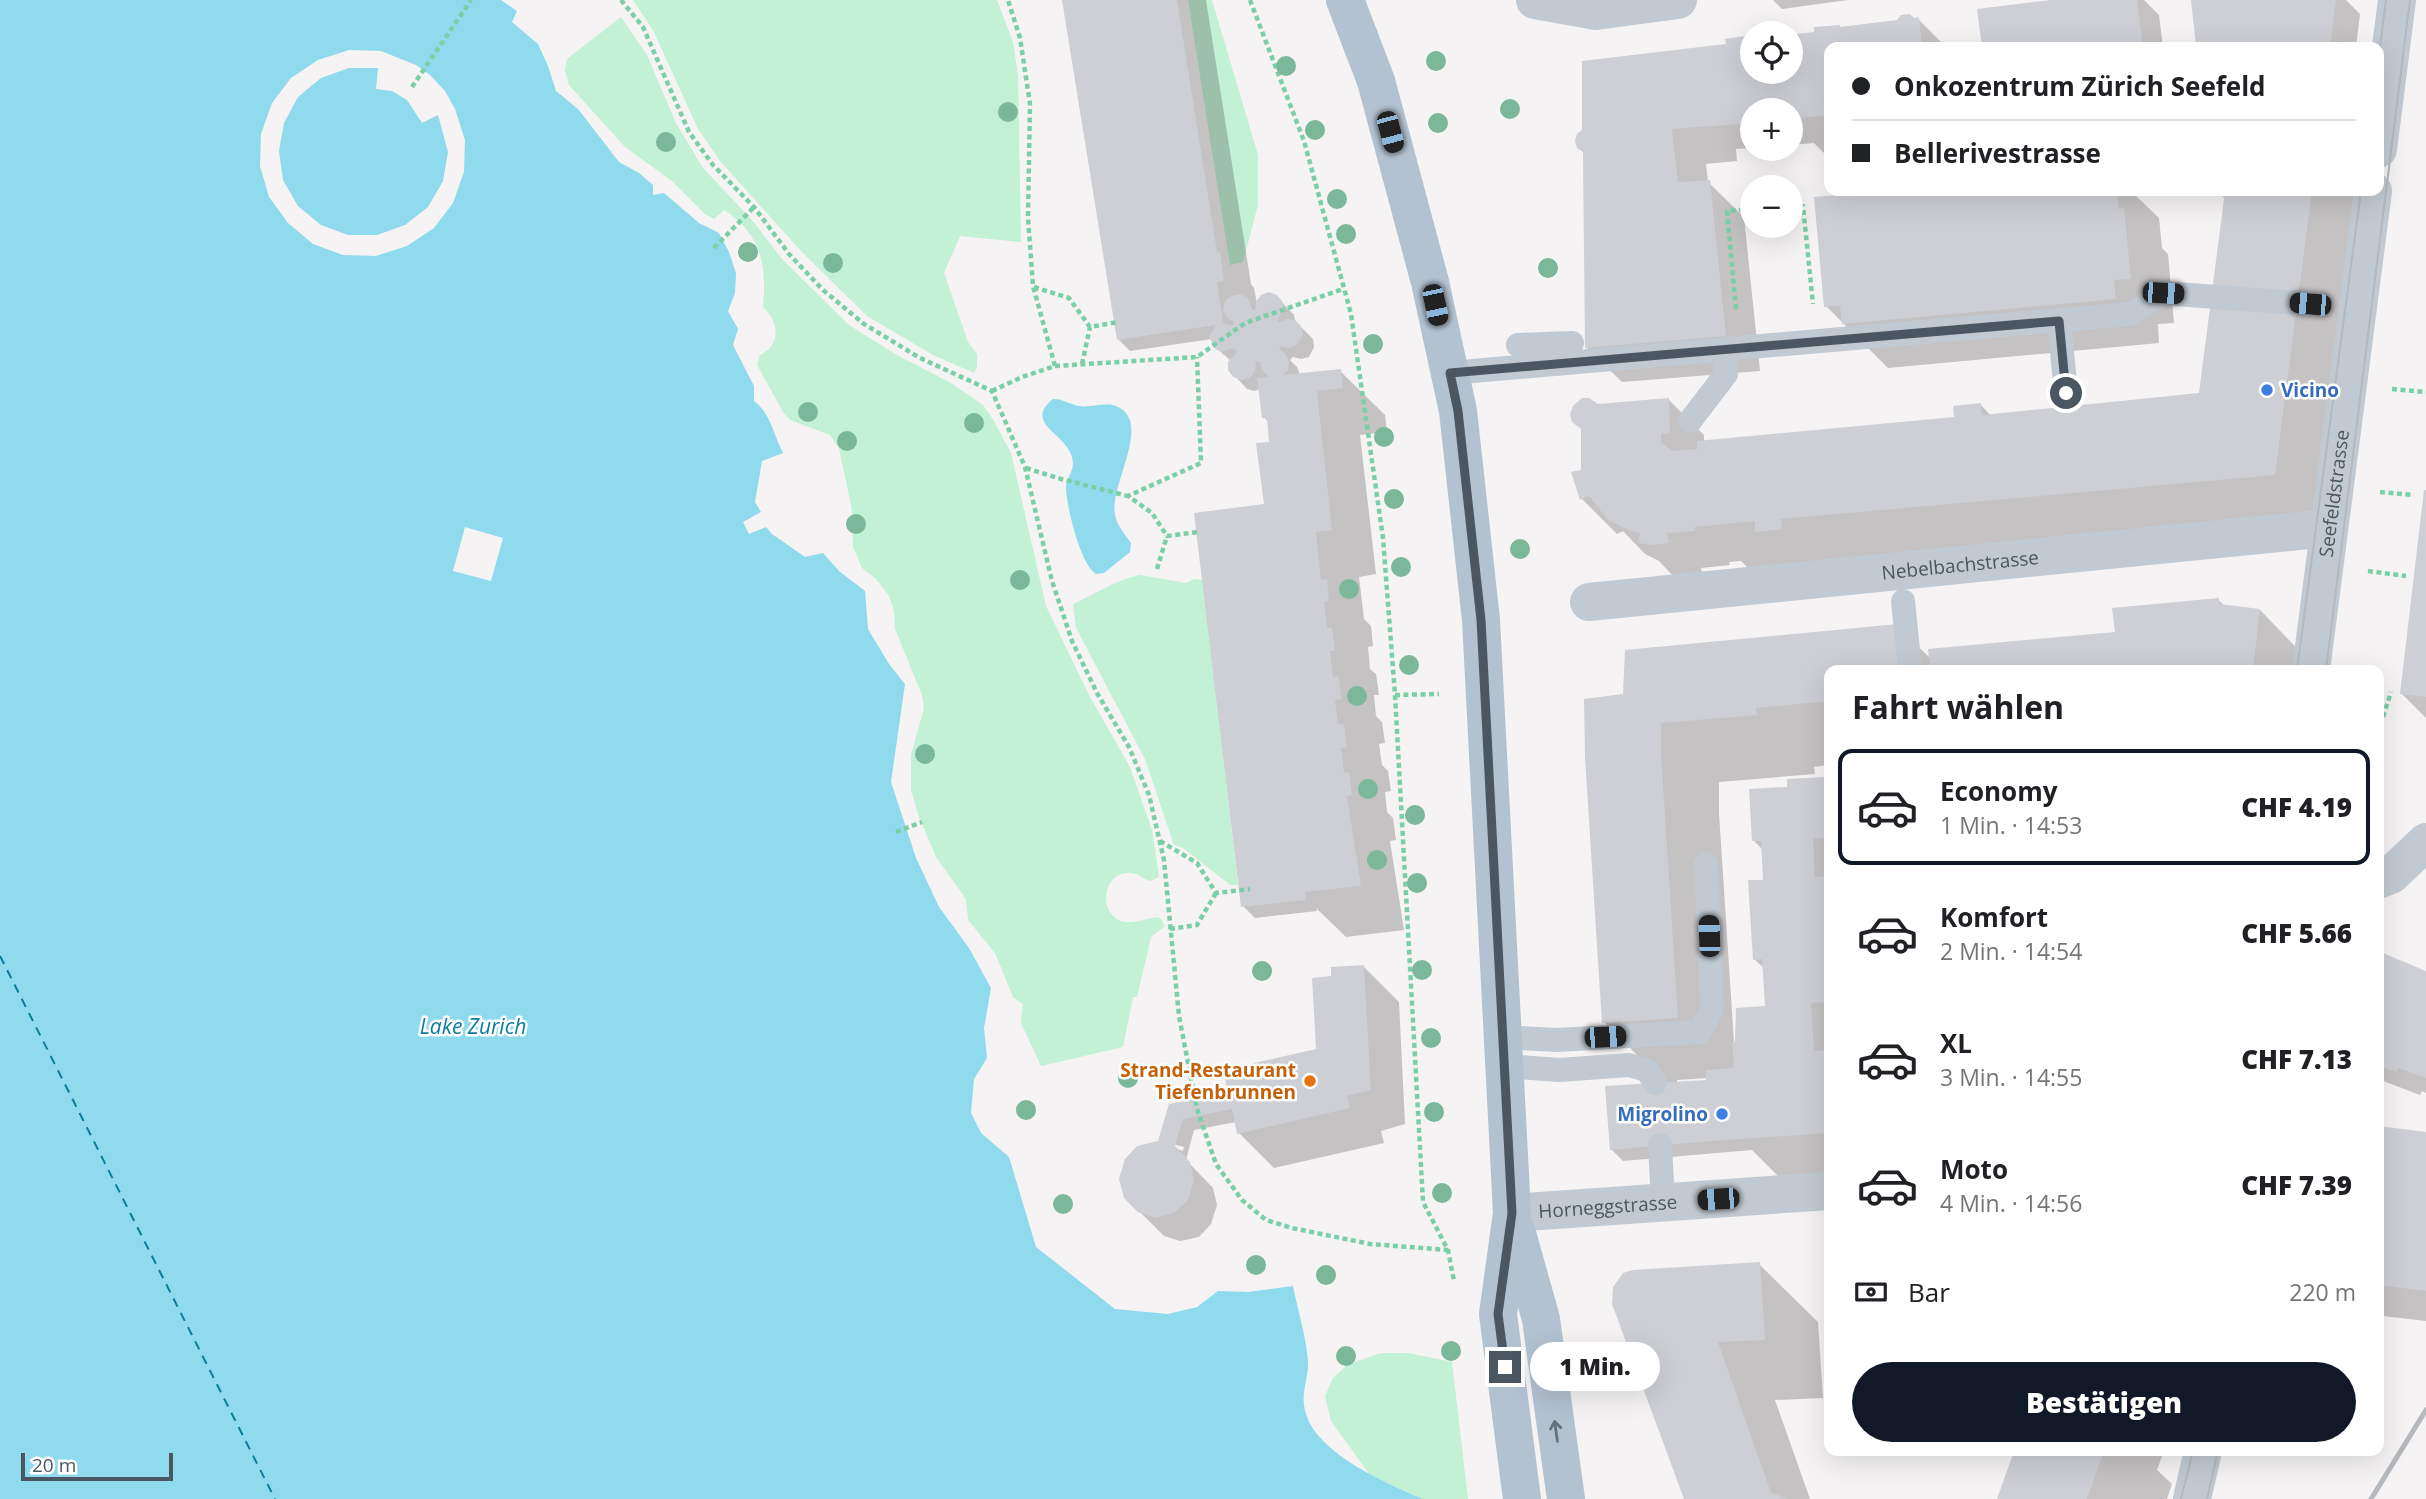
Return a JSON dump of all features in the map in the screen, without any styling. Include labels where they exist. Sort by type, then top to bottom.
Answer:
[{"type":"main road","points":[[1345,0],[1376,81],[1430,282],[1458,411],[1481,620],[1512,1213],[1498,1314],[1522,1499]]},
{"type":"main road","points":[[1512,1213],[1541,1319],[1566,1499]]},
{"type":"street","points":[[1535,0],[1596,11],[1678,0]]},
{"type":"street","points":[[2384,102],[2397,0]]},
{"type":"street","name":"Seefeldstrasse","points":[[2312,665],[2372,196]]},
{"type":"street","name":"Nebelbachstrasse","points":[[1589,602],[2329,528]]},
{"type":"street","points":[[2384,878],[2391,875],[2426,842]]},
{"type":"street","name":"Horneggstrasse","points":[[1512,1213],[1824,1191]]},
{"type":"street","points":[[2192,1499],[2202,1456]]},
{"type":"lane","points":[[1450,373],[2131,314],[2163,293],[2310,304]]},
{"type":"lane","points":[[2059,321],[2066,393]]},
{"type":"lane","points":[[1518,345],[1572,343]]},
{"type":"lane","points":[[1690,421],[1726,374],[1731,349]]},
{"type":"lane","points":[[1903,601],[1909,665]]},
{"type":"lane","points":[[1504,1052],[1557,1040],[1700,1032],[1712,1009],[1706,864]]},
{"type":"lane","points":[[1504,1052],[1559,1070],[1629,1065],[1647,1070],[1656,1083]]},
{"type":"lane","points":[[1660,1145],[1663,1203]]},
{"type":"path","points":[[412,87],[471,0]]},
{"type":"path","points":[[621,0],[643,27],[689,132],[713,165],[754,207],[789,254],[823,290],[864,324],[920,358],[992,391],[1025,467],[1052,581],[1072,641],[1097,693],[1129,747],[1149,795],[1164,860],[1179,1016],[1197,1109],[1216,1164],[1241,1200],[1266,1220],[1370,1244],[1448,1250]]},
{"type":"path","points":[[1008,0],[1020,38],[1030,104],[1028,218],[1033,286],[1055,366]]},
{"type":"path","points":[[1250,0],[1304,141],[1350,314],[1383,538],[1396,708],[1423,1202],[1448,1250],[1456,1291]]},
{"type":"path","points":[[1803,206],[1816,342]]},
{"type":"path","points":[[714,248],[754,207]]},
{"type":"path","points":[[1731,349],[1727,211],[1740,210]]},
{"type":"path","points":[[1033,286],[1069,298],[1090,327],[1082,365]]},
{"type":"path","points":[[992,391],[1055,366],[1197,357],[1245,323],[1343,289]]},
{"type":"path","points":[[1090,327],[1118,323]]},
{"type":"path","points":[[1128,496],[1201,463],[1197,357]]},
{"type":"path","points":[[2398,390],[2426,393]]},
{"type":"path","points":[[1025,467],[1061,480],[1128,496],[1152,513],[1167,536],[1157,569]]},
{"type":"path","points":[[2376,492],[2414,495]]},
{"type":"path","points":[[1167,536],[1196,532]]},
{"type":"path","points":[[2366,571],[2406,576]]},
{"type":"path","points":[[2384,714],[2391,692]]},
{"type":"path","points":[[896,832],[922,822]]},
{"type":"path","points":[[1159,841],[1197,863],[1216,893]]},
{"type":"path","points":[[1216,893],[1250,889]]},
{"type":"path","points":[[1170,929],[1197,925],[1216,893]]},
{"type":"green space","points":[[633,0],[997,0],[1013,42],[1018,76],[1021,242],[960,236],[944,273],[968,342],[977,354],[977,368],[974,373],[933,355],[867,316],[801,251],[720,161],[698,129],[654,32]]},
{"type":"green space","points":[[1188,0],[1212,0],[1258,155],[1258,205],[1243,262],[1230,265]]},
{"type":"green space","points":[[621,17],[647,55],[676,123],[703,168],[752,220],[783,260],[849,325],[897,355],[951,383],[983,405],[1011,453],[1046,606],[1090,697],[1130,767],[1152,830],[1159,877],[1151,881],[1132,873],[1122,874],[1110,884],[1107,892],[1108,909],[1121,921],[1135,922],[1158,917],[1164,927],[1151,937],[1137,997],[1133,997],[1123,1047],[1041,1066],[1021,1023],[1023,1004],[1013,997],[995,953],[968,920],[966,899],[936,857],[911,790],[911,755],[924,708],[922,695],[895,629],[894,611],[889,596],[876,579],[862,568],[853,547],[852,510],[839,448],[830,435],[790,420],[757,365],[760,355],[772,345],[776,332],[772,319],[763,307],[764,278],[754,240],[736,219],[724,210],[714,219],[705,214],[672,181],[625,147],[569,85],[565,71],[567,59]]},
{"type":"green space","points":[[1140,575],[1186,583],[1194,579],[1203,580],[1238,885],[1230,885],[1183,848],[1174,845],[1145,759],[1076,628],[1073,604]]},
{"type":"green space","points":[[1381,1353],[1408,1353],[1452,1362],[1468,1499],[1423,1499],[1370,1475],[1331,1421],[1325,1396],[1333,1378],[1347,1365]]},
{"type":"water","name":"Lake Zurich","points":[[0,0],[501,0],[517,11],[512,22],[538,44],[556,91],[578,109],[619,162],[653,185],[653,195],[664,193],[699,223],[719,233],[729,252],[736,273],[735,293],[728,311],[738,329],[733,345],[754,386],[754,401],[768,418],[783,453],[762,461],[755,502],[761,512],[743,522],[749,534],[766,527],[805,557],[823,553],[839,571],[865,591],[868,629],[889,664],[905,684],[891,782],[916,858],[939,907],[969,948],[991,988],[984,1028],[987,1058],[974,1079],[971,1113],[981,1133],[1009,1157],[1036,1247],[1115,1309],[1168,1314],[1197,1307],[1218,1291],[1248,1292],[1293,1286],[1307,1352],[1304,1405],[1309,1422],[1334,1451],[1370,1474],[1423,1499],[0,1499]]},
{"type":"water","points":[[1053,399],[1079,406],[1116,406],[1127,414],[1131,425],[1128,455],[1115,502],[1116,519],[1131,543],[1130,552],[1104,573],[1096,574],[1090,568],[1075,534],[1066,489],[1073,467],[1071,453],[1042,416]]},
{"type":"pier","points":[[349,50],[381,51],[416,65],[430,75],[445,91],[455,109],[465,140],[464,172],[453,203],[434,228],[407,246],[376,256],[343,255],[313,244],[288,223],[269,197],[260,166],[261,134],[272,103],[291,78],[318,60]],"holes":[[[349,68],[378,68],[376,89],[392,91],[407,100],[422,123],[438,115],[448,152],[443,181],[428,207],[405,225],[377,235],[348,235],[321,225],[298,206],[283,180],[279,151],[284,123],[298,97],[321,78]]]},
{"type":"pier","points":[[465,527],[503,538],[491,581],[453,571]]},
{"type":"building","points":[[1062,0],[1177,0],[1217,252],[1220,251],[1224,281],[1217,282],[1223,323],[1233,326],[1234,322],[1227,318],[1223,310],[1225,301],[1231,296],[1240,294],[1248,298],[1252,310],[1255,310],[1261,295],[1269,292],[1277,295],[1284,309],[1277,320],[1295,320],[1301,326],[1303,334],[1297,345],[1289,348],[1281,346],[1279,349],[1286,354],[1289,362],[1288,370],[1282,375],[1341,369],[1343,388],[1317,391],[1332,530],[1316,532],[1321,580],[1327,579],[1329,601],[1324,602],[1327,628],[1332,628],[1335,651],[1330,651],[1333,677],[1339,676],[1341,699],[1335,700],[1338,724],[1344,724],[1347,747],[1341,748],[1344,773],[1349,772],[1352,795],[1347,796],[1361,886],[1305,892],[1306,900],[1241,907],[1194,513],[1264,504],[1256,443],[1269,442],[1267,418],[1262,418],[1257,378],[1269,377],[1262,370],[1260,362],[1256,362],[1255,371],[1250,378],[1241,380],[1233,377],[1228,370],[1228,362],[1237,352],[1234,348],[1221,352],[1214,348],[1209,336],[1216,325],[1117,340]]},
{"type":"building","points":[[2051,0],[2137,0],[2142,42],[1981,42],[1977,9]]},
{"type":"building","points":[[2191,0],[2336,0],[2331,42],[2195,42]]},
{"type":"building","points":[[1901,15],[1919,17],[1922,42],[1824,42],[1824,116],[1803,118],[1803,98],[1740,98],[1740,124],[1672,129],[1678,182],[1710,180],[1726,336],[1585,348],[1583,152],[1577,148],[1575,141],[1582,130],[1582,61],[1726,44],[1725,39],[1740,37],[1740,84],[1803,84],[1803,33],[1814,32],[1814,27],[1840,27],[1897,20]]},
{"type":"building","points":[[2118,196],[2119,209],[2124,208],[2131,279],[2114,280],[2116,299],[1842,324],[1840,305],[1824,307],[1814,197]]},
{"type":"building","points":[[2224,196],[2311,196],[2275,475],[1781,519],[1782,529],[1755,532],[1755,521],[1695,527],[1695,531],[1667,533],[1669,543],[1654,545],[1638,543],[1640,533],[1608,520],[1589,496],[1580,500],[1571,472],[1581,470],[1581,429],[1572,422],[1570,414],[1573,406],[1582,398],[1589,398],[1598,404],[1669,398],[1670,433],[1661,434],[1661,442],[1672,451],[1697,449],[1697,441],[1954,417],[1953,406],[1981,403],[1982,415],[2199,393]]},
{"type":"building","points":[[2426,490],[2426,697],[2400,694]]},
{"type":"building","points":[[2219,598],[2219,604],[2260,609],[2254,665],[1930,665],[1928,649],[2115,632],[2112,608]]},
{"type":"building","points":[[1898,624],[1902,665],[1824,665],[1824,701],[1756,708],[1757,715],[1661,723],[1678,1018],[1602,1023],[1585,758],[1584,699],[1623,694],[1625,650]]},
{"type":"building","points":[[1824,777],[1824,838],[1813,838],[1815,877],[1824,876],[1824,1002],[1811,1003],[1814,1051],[1824,1050],[1824,1133],[1610,1150],[1605,1086],[1706,1080],[1706,1070],[1734,1068],[1732,1042],[1735,1042],[1736,1008],[1765,1006],[1762,959],[1753,960],[1748,880],[1763,880],[1761,841],[1752,841],[1749,789],[1787,787],[1787,779]]},
{"type":"building","points":[[2384,954],[2426,971],[2426,1078],[2398,1068],[2396,1072],[2384,1068]]},
{"type":"building","points":[[1364,965],[1371,1090],[1347,1096],[1350,1108],[1237,1134],[1232,1109],[1183,1119],[1175,1146],[1190,1162],[1194,1180],[1188,1200],[1174,1213],[1155,1218],[1138,1212],[1124,1198],[1119,1179],[1125,1159],[1137,1146],[1158,1141],[1169,1104],[1228,1093],[1223,1070],[1316,1049],[1312,978],[1331,976],[1331,967]]},
{"type":"building","points":[[2384,1127],[2426,1132],[2426,1291],[2384,1286]]},
{"type":"building","points":[[1760,1262],[1765,1340],[1718,1342],[1771,1493],[1789,1499],[1684,1499],[1612,1304],[1613,1287],[1623,1273],[1633,1270]]},
{"type":"building","points":[[2012,1456],[2102,1456],[2087,1499],[1997,1499]]},
{"type":"ferry route","points":[[0,956],[275,1499]]},
{"type":"tram line","points":[[2381,42],[2386,0]]},
{"type":"tram line","points":[[2327,665],[2410,0]]},
{"type":"tram line","points":[[2298,665],[2360,196]]},
{"type":"tram line","points":[[2181,1499],[2192,1456]]},
{"type":"tram line","points":[[2207,1499],[2217,1456]]},
{"type":"railway","points":[[2371,1499],[2426,1410]]},
{"type":"place","name":"Vicino","points":[[2267,390]]},
{"type":"place","name":"Strand-Restaurant Tiefenbrunnen","points":[[1310,1081]]},
{"type":"place","name":"Migrolino","points":[[1722,1114]]},
{"type":"route","points":[[1505,1367],[1498,1314],[1512,1213],[1487,728],[1481,620],[1458,411],[1450,373],[2059,321],[2066,393]]}]
